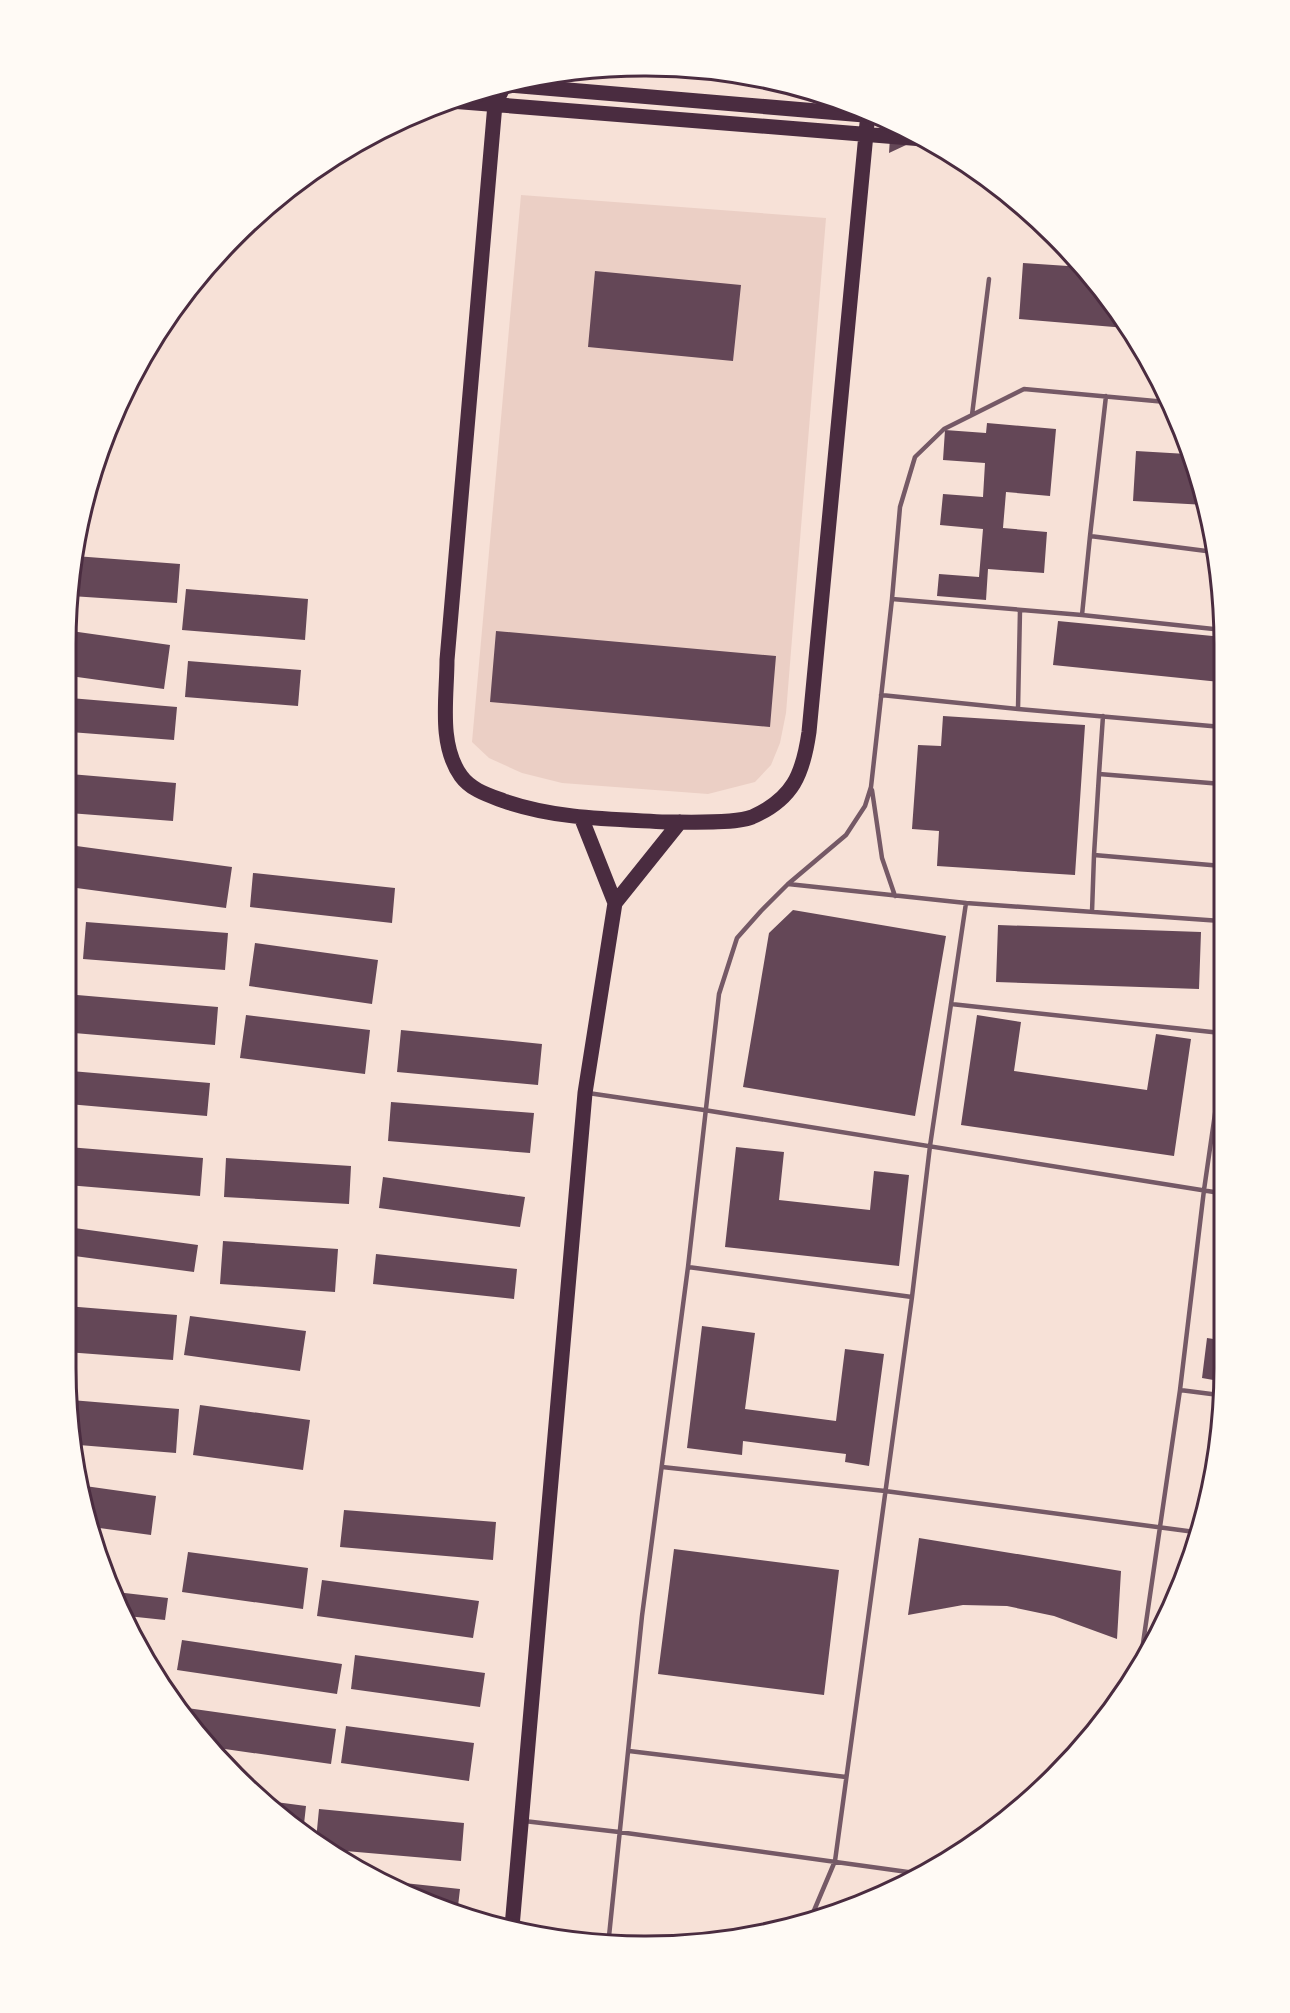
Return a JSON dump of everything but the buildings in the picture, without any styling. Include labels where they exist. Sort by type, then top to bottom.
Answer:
[{"type":"main road","points":[[534,87],[844,113]]},
{"type":"main road","points":[[499,96],[495,104],[447,660],[448,746],[452,760],[462,777],[482,793],[525,808],[581,818],[680,822],[749,819],[766,810],[791,788],[801,773],[806,757],[868,122]]},
{"type":"main road","points":[[476,103],[900,137]]},
{"type":"main road","points":[[581,818],[615,903]]},
{"type":"main road","points":[[513,1921],[585,1093],[615,903],[680,822]]},
{"type":"lane","points":[[972,415],[989,279]]},
{"type":"lane","points":[[609,1935],[642,1616],[688,1268],[704,1110],[719,994],[737,938],[788,884],[846,835],[865,806],[871,787],[900,507],[915,456],[944,429],[1024,389],[1158,401]]},
{"type":"lane","points":[[1082,615],[1106,396]]},
{"type":"lane","points":[[1089,536],[1206,551]]},
{"type":"lane","points":[[892,599],[1213,629]]},
{"type":"lane","points":[[1018,709],[1020,610]]},
{"type":"lane","points":[[881,695],[1214,726]]},
{"type":"lane","points":[[1092,912],[1103,716]]},
{"type":"lane","points":[[1099,774],[1214,782]]},
{"type":"lane","points":[[871,787],[882,858],[895,896]]},
{"type":"lane","points":[[1094,855],[1214,865]]},
{"type":"lane","points":[[788,884],[966,903],[1214,921]]},
{"type":"lane","points":[[814,1910],[835,1861],[912,1297],[930,1146],[966,903]]},
{"type":"lane","points":[[951,1004],[1214,1032]]},
{"type":"lane","points":[[585,1093],[1214,1191]]},
{"type":"lane","points":[[1143,1640],[1180,1390],[1214,1121]]},
{"type":"lane","points":[[688,1268],[912,1297]]},
{"type":"lane","points":[[1180,1390],[1213,1394]]},
{"type":"lane","points":[[662,1467],[885,1491],[1189,1531]]},
{"type":"lane","points":[[629,1751],[846,1777]]},
{"type":"lane","points":[[521,1821],[619,1832],[907,1872]]},
{"type":"shaded area","points":[[521,195],[826,218],[786,713],[780,743],[771,765],[755,782],[708,794],[562,783],[522,773],[489,758],[472,742]]}]
